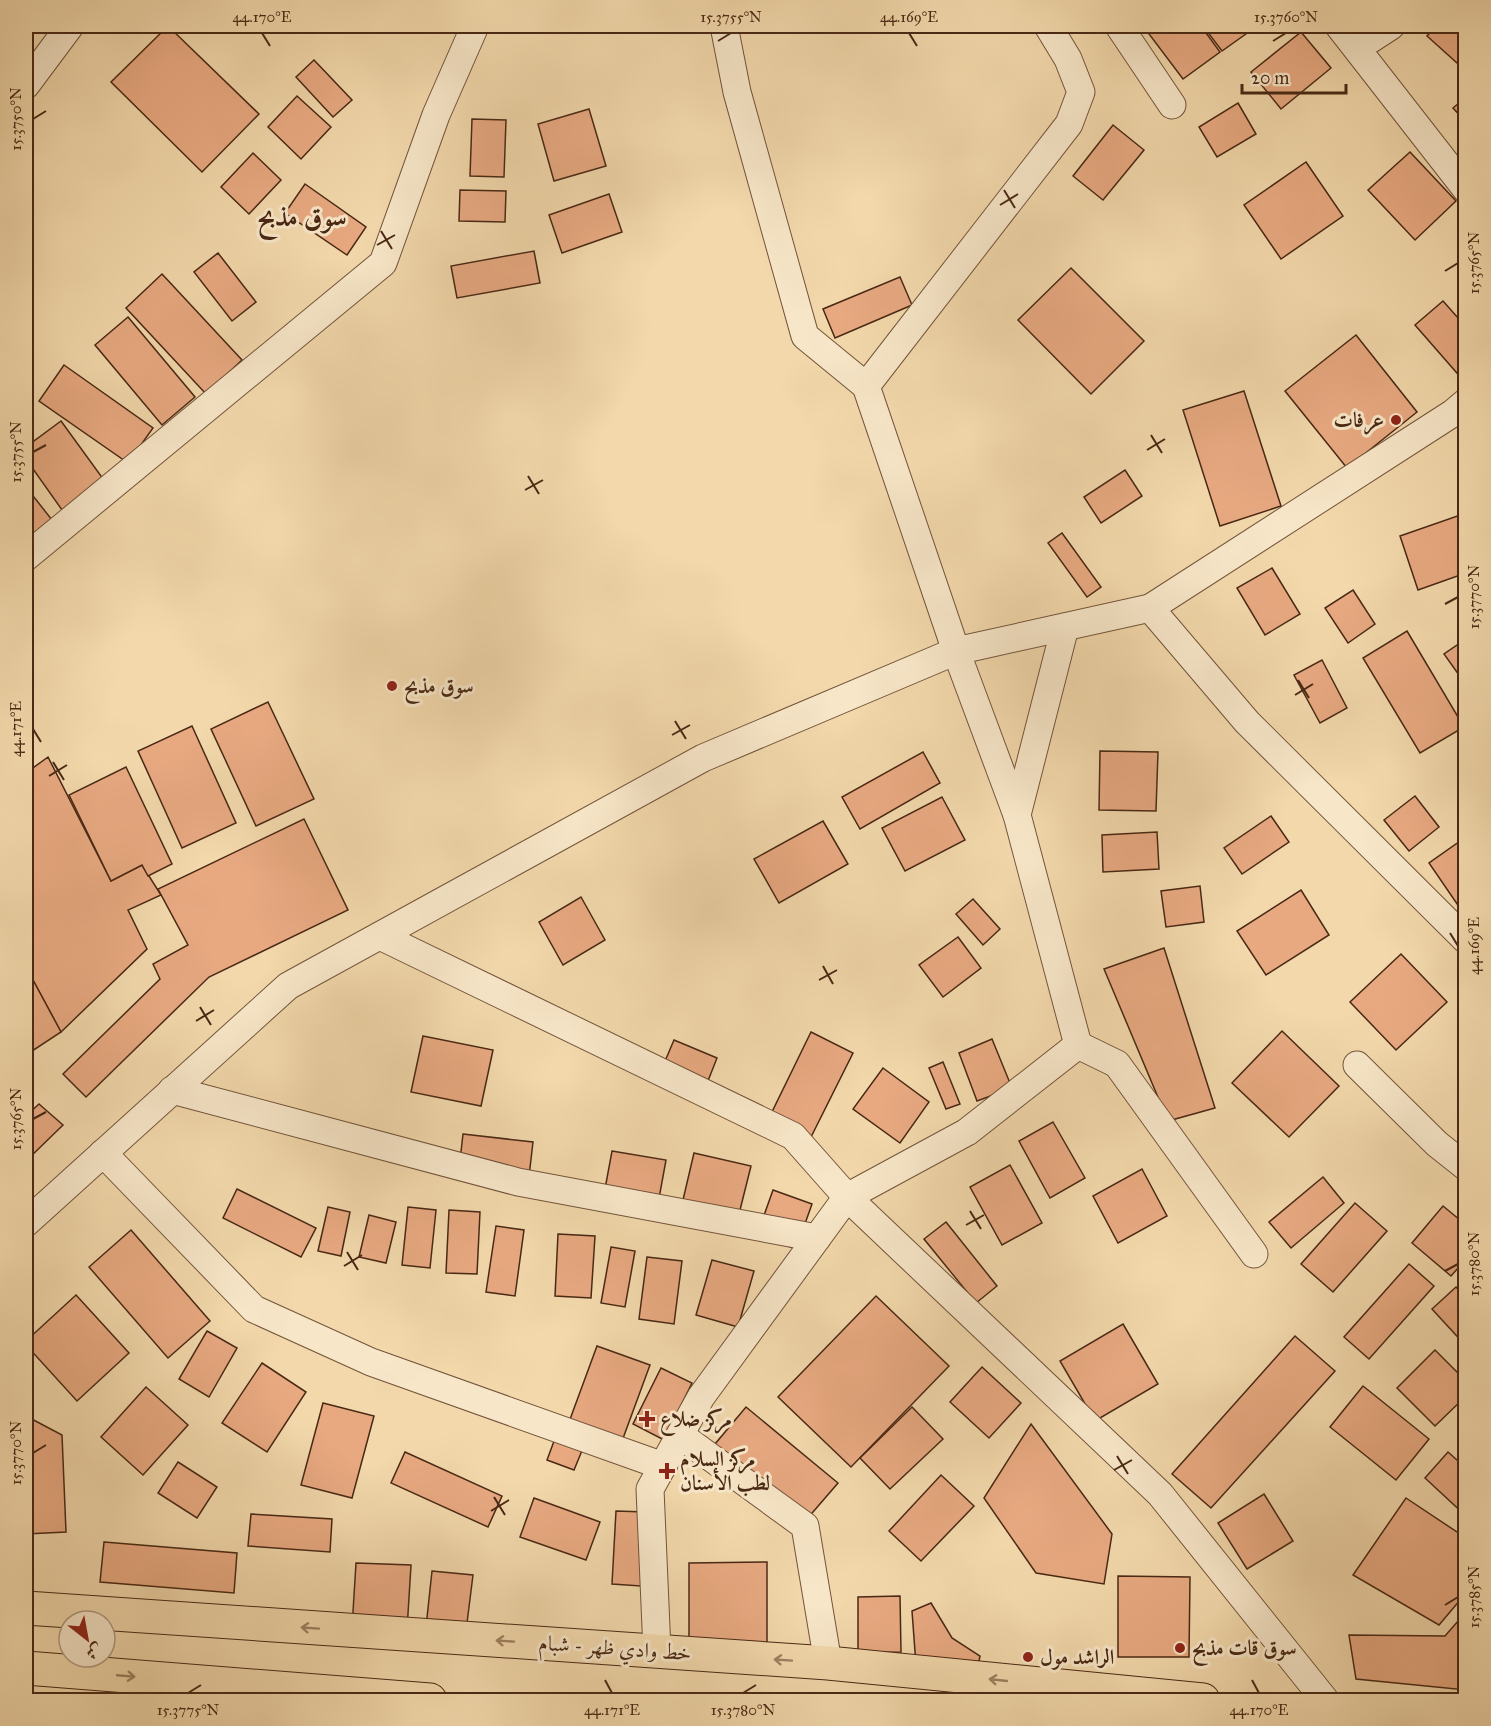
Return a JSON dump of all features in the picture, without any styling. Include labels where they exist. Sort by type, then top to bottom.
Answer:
[{"type":"main road","name":"خط وادي ظهر - شبام","points":[[26,1608],[828,1663],[1203,1701]]},
{"type":"main road","points":[[26,1668],[430,1701]]},
{"type":"street","points":[[26,85],[70,26]]},
{"type":"street","points":[[26,557],[383,263],[436,115],[475,26]]},
{"type":"street","points":[[724,26],[737,92],[805,336],[866,386],[956,651],[1017,815],[1078,1045],[1117,1064],[1254,1254]]},
{"type":"street","points":[[866,386],[1069,124],[1081,92],[1068,59],[1048,26]]},
{"type":"street","points":[[1119,26],[1172,105]]},
{"type":"street","points":[[1339,26],[1466,189]]},
{"type":"street","points":[[1357,48],[1391,26]]},
{"type":"street","points":[[26,1223],[288,986],[703,758],[956,651],[1150,608],[1462,414]]},
{"type":"street","points":[[1150,608],[1246,722],[1464,937]]},
{"type":"street","points":[[1017,815],[1065,627]]},
{"type":"street","points":[[380,936],[793,1136],[846,1197],[1160,1494],[1325,1701]]},
{"type":"street","points":[[657,1651],[650,1489],[701,1397],[846,1197],[967,1132],[1078,1045]]},
{"type":"street","points":[[1357,1065],[1437,1144],[1466,1167]]},
{"type":"street","points":[[172,1090],[518,1182],[817,1238]]},
{"type":"street","points":[[103,1153],[254,1310],[371,1362],[663,1466]]},
{"type":"street","points":[[680,1435],[805,1526],[828,1663]]},
{"type":"building","points":[[168,26],[259,114],[202,172],[111,82]]},
{"type":"building","points":[[1143,26],[1201,26],[1220,52],[1183,79]]},
{"type":"building","points":[[1203,26],[1257,26],[1222,51]]},
{"type":"building","points":[[1436,26],[1462,26],[1466,29],[1466,71],[1427,36]]},
{"type":"building","points":[[1301,32],[1331,68],[1281,109],[1251,72]]},
{"type":"building","points":[[314,60],[352,100],[333,117],[296,77]]},
{"type":"building","points":[[297,96],[331,127],[301,159],[268,127]]},
{"type":"building","points":[[1466,97],[1466,122],[1453,108]]},
{"type":"building","points":[[1238,103],[1256,134],[1217,157],[1199,127]]},
{"type":"building","points":[[589,109],[606,166],[554,181],[538,124]]},
{"type":"building","points":[[472,119],[506,120],[504,177],[470,176]]},
{"type":"building","points":[[1113,125],[1144,150],[1103,200],[1073,176]]},
{"type":"building","points":[[1410,152],[1456,201],[1415,240],[1368,190]]},
{"type":"building","points":[[253,153],[281,180],[249,214],[221,187]]},
{"type":"building","points":[[1306,162],[1343,216],[1281,259],[1244,205]]},
{"type":"building","points":[[305,184],[366,227],[347,255],[285,213]]},
{"type":"building","points":[[460,190],[506,191],[505,222],[459,221]]},
{"type":"building","points":[[609,194],[622,232],[562,253],[549,215]]},
{"type":"building","points":[[534,251],[540,283],[457,298],[451,266]]},
{"type":"building","points":[[218,253],[256,302],[232,321],[194,272]]},
{"type":"building","points":[[1071,268],[1144,341],[1091,394],[1018,320]]},
{"type":"building","points":[[162,274],[242,360],[206,394],[126,308]]},
{"type":"building","points":[[900,277],[912,305],[835,338],[823,309]]},
{"type":"building","points":[[1443,301],[1466,327],[1466,378],[1463,380],[1415,325]]},
{"type":"building","points":[[128,317],[195,397],[162,425],[95,345]]},
{"type":"building","points":[[1356,335],[1417,412],[1347,468],[1285,391]]},
{"type":"building","points":[[64,365],[153,428],[128,463],[39,401]]},
{"type":"building","points":[[1244,391],[1281,506],[1220,526],[1183,410]]},
{"type":"building","points":[[61,421],[109,487],[67,517],[26,459],[26,447]]},
{"type":"building","points":[[1125,470],[1142,496],[1101,523],[1084,497]]},
{"type":"building","points":[[26,487],[56,525],[26,543]]},
{"type":"building","points":[[1466,513],[1466,573],[1418,590],[1400,536]]},
{"type":"building","points":[[1062,533],[1101,587],[1087,597],[1048,543]]},
{"type":"building","points":[[1272,568],[1300,614],[1265,635],[1237,588]]},
{"type":"building","points":[[1353,590],[1375,624],[1348,643],[1325,608]]},
{"type":"building","points":[[1407,631],[1464,727],[1420,753],[1363,658]]},
{"type":"building","points":[[1466,639],[1466,671],[1459,675],[1444,654]]},
{"type":"building","points":[[1322,660],[1347,708],[1320,723],[1294,675]]},
{"type":"building","points":[[268,702],[314,799],[256,826],[211,729]]},
{"type":"building","points":[[192,726],[236,823],[182,848],[138,751]]},
{"type":"building","points":[[1100,751],[1158,752],[1156,811],[1099,810]]},
{"type":"building","points":[[923,752],[940,783],[860,829],[842,797]]},
{"type":"building","points":[[48,757],[111,881],[142,865],[161,895],[128,910],[147,949],[61,1032],[26,967],[26,773]]},
{"type":"building","points":[[126,767],[172,864],[148,876],[142,865],[111,881],[69,795]]},
{"type":"building","points":[[1415,796],[1439,827],[1409,851],[1384,820]]},
{"type":"building","points":[[942,797],[965,840],[905,871],[882,828]]},
{"type":"building","points":[[1271,816],[1289,842],[1242,874],[1224,848]]},
{"type":"building","points":[[304,819],[348,910],[209,977],[86,1097],[63,1074],[160,979],[153,964],[188,945],[158,889]]},
{"type":"building","points":[[823,821],[848,864],[779,903],[754,859]]},
{"type":"building","points":[[1157,832],[1159,869],[1103,872],[1102,835]]},
{"type":"building","points":[[1466,837],[1466,913],[1464,914],[1429,863]]},
{"type":"building","points":[[1200,886],[1204,922],[1166,927],[1161,891]]},
{"type":"building","points":[[1301,890],[1329,935],[1266,975],[1237,931]]},
{"type":"building","points":[[581,897],[605,940],[563,965],[539,922]]},
{"type":"building","points":[[973,899],[1000,929],[983,945],[956,914]]},
{"type":"building","points":[[958,937],[981,968],[943,997],[919,965]]},
{"type":"building","points":[[1164,948],[1215,1108],[1168,1121],[1104,969]]},
{"type":"building","points":[[1401,954],[1447,1002],[1396,1050],[1350,1002]]},
{"type":"building","points":[[26,967],[61,1032],[26,1055]]},
{"type":"building","points":[[1282,1031],[1339,1086],[1289,1137],[1232,1083]]},
{"type":"building","points":[[811,1032],[853,1053],[811,1137],[770,1116]]},
{"type":"building","points":[[423,1036],[493,1050],[481,1106],[411,1092]]},
{"type":"building","points":[[992,1039],[1012,1088],[977,1101],[959,1053]]},
{"type":"building","points":[[674,1040],[717,1058],[704,1091],[660,1073]]},
{"type":"building","points":[[943,1062],[960,1104],[946,1109],[929,1068]]},
{"type":"building","points":[[883,1068],[929,1102],[900,1143],[853,1109]]},
{"type":"building","points":[[39,1104],[63,1125],[26,1161],[26,1116]]},
{"type":"building","points":[[1053,1122],[1085,1178],[1050,1198],[1019,1141]]},
{"type":"building","points":[[463,1134],[533,1142],[528,1185],[458,1178]]},
{"type":"building","points":[[612,1151],[666,1160],[656,1215],[602,1205]]},
{"type":"building","points":[[694,1153],[751,1166],[735,1230],[679,1217]]},
{"type":"building","points":[[1010,1165],[1042,1223],[1002,1245],[970,1187]]},
{"type":"building","points":[[1142,1169],[1167,1216],[1118,1243],[1093,1196]]},
{"type":"building","points":[[1323,1177],[1344,1203],[1291,1248],[1269,1222]]},
{"type":"building","points":[[237,1189],[316,1228],[301,1257],[223,1218]]},
{"type":"building","points":[[773,1190],[812,1204],[796,1249],[757,1235]]},
{"type":"building","points":[[1355,1203],[1387,1231],[1333,1292],[1301,1264]]},
{"type":"building","points":[[1443,1206],[1466,1225],[1466,1259],[1451,1276],[1412,1243]]},
{"type":"building","points":[[328,1207],[350,1212],[341,1256],[318,1251]]},
{"type":"building","points":[[408,1207],[436,1210],[430,1268],[402,1265]]},
{"type":"building","points":[[449,1210],[480,1212],[477,1274],[446,1273]]},
{"type":"building","points":[[369,1215],[396,1222],[386,1263],[359,1257]]},
{"type":"building","points":[[946,1222],[997,1286],[976,1303],[924,1239]]},
{"type":"building","points":[[496,1226],[524,1230],[515,1296],[486,1292]]},
{"type":"building","points":[[131,1230],[210,1321],[168,1358],[89,1267]]},
{"type":"building","points":[[558,1234],[595,1236],[591,1298],[555,1296]]},
{"type":"building","points":[[611,1247],[635,1251],[625,1307],[601,1303]]},
{"type":"building","points":[[647,1257],[682,1261],[674,1324],[639,1319]]},
{"type":"building","points":[[712,1260],[754,1271],[738,1327],[696,1315]]},
{"type":"building","points":[[1409,1264],[1434,1286],[1369,1359],[1344,1337]]},
{"type":"building","points":[[1456,1287],[1466,1298],[1466,1346],[1432,1309]]},
{"type":"building","points":[[76,1295],[129,1353],[77,1401],[26,1345],[26,1341]]},
{"type":"building","points":[[876,1296],[949,1366],[851,1467],[778,1397]]},
{"type":"building","points":[[1123,1324],[1158,1384],[1095,1421],[1060,1361]]},
{"type":"building","points":[[207,1331],[237,1348],[209,1397],[179,1379]]},
{"type":"building","points":[[1295,1336],[1335,1371],[1211,1508],[1172,1474]]},
{"type":"building","points":[[597,1346],[650,1365],[622,1441],[569,1422]]},
{"type":"building","points":[[1435,1350],[1466,1381],[1466,1396],[1435,1426],[1397,1388]]},
{"type":"building","points":[[262,1363],[306,1392],[267,1452],[222,1423]]},
{"type":"building","points":[[982,1367],[1021,1403],[989,1438],[950,1402]]},
{"type":"building","points":[[661,1368],[692,1383],[664,1440],[633,1424]]},
{"type":"building","points":[[1363,1386],[1429,1439],[1396,1480],[1330,1427]]},
{"type":"building","points":[[146,1387],[188,1425],[143,1475],[101,1437]]},
{"type":"building","points":[[323,1403],[374,1416],[352,1498],[301,1485]]},
{"type":"building","points":[[746,1407],[838,1483],[807,1519],[715,1444]]},
{"type":"building","points":[[912,1407],[943,1439],[890,1489],[860,1458]]},
{"type":"building","points":[[26,1416],[62,1435],[66,1532],[26,1534]]},
{"type":"building","points":[[1031,1424],[1112,1534],[1104,1584],[1036,1573],[984,1498]]},
{"type":"building","points":[[560,1425],[588,1436],[574,1470],[547,1460]]},
{"type":"building","points":[[405,1452],[502,1496],[488,1527],[391,1483]]},
{"type":"building","points":[[1448,1452],[1466,1468],[1466,1516],[1425,1478]]},
{"type":"building","points":[[178,1462],[217,1487],[197,1518],[158,1493]]},
{"type":"building","points":[[941,1475],[974,1506],[921,1561],[889,1531]]},
{"type":"building","points":[[1264,1494],[1293,1541],[1247,1569],[1218,1523]]},
{"type":"building","points":[[534,1498],[600,1522],[586,1560],[520,1537]]},
{"type":"building","points":[[1406,1498],[1466,1538],[1466,1593],[1439,1625],[1353,1575]]},
{"type":"building","points":[[616,1511],[645,1512],[641,1586],[612,1584]]},
{"type":"building","points":[[251,1514],[332,1519],[330,1552],[248,1546]]},
{"type":"building","points":[[104,1542],[237,1553],[234,1593],[100,1582]]},
{"type":"building","points":[[767,1562],[767,1648],[689,1648],[689,1563]]},
{"type":"building","points":[[356,1563],[411,1565],[407,1630],[352,1628]]},
{"type":"building","points":[[432,1571],[473,1575],[466,1631],[426,1627]]},
{"type":"building","points":[[1118,1576],[1190,1577],[1189,1657],[1118,1657]]},
{"type":"building","points":[[900,1596],[901,1652],[858,1653],[858,1597]]},
{"type":"building","points":[[931,1603],[952,1638],[980,1656],[977,1672],[916,1665],[912,1611]]},
{"type":"building","points":[[1466,1612],[1466,1690],[1356,1679],[1349,1635],[1445,1636]]},
{"type":"place","name":"عرفات","points":[[1396,420]]},
{"type":"place","name":"سوق مذبح","points":[[392,686]]},
{"type":"place","name":"مركز ضلاع","points":[[647,1419]]},
{"type":"place","name":"مركز السلام لطب الأسنان","points":[[667,1471]]},
{"type":"place","name":"سوق قات مذبح","points":[[1180,1648]]},
{"type":"place","name":"الراشد مول","points":[[1028,1657]]},
{"type":"district","name":"سوق مذبح","points":[[302,217]]}]
